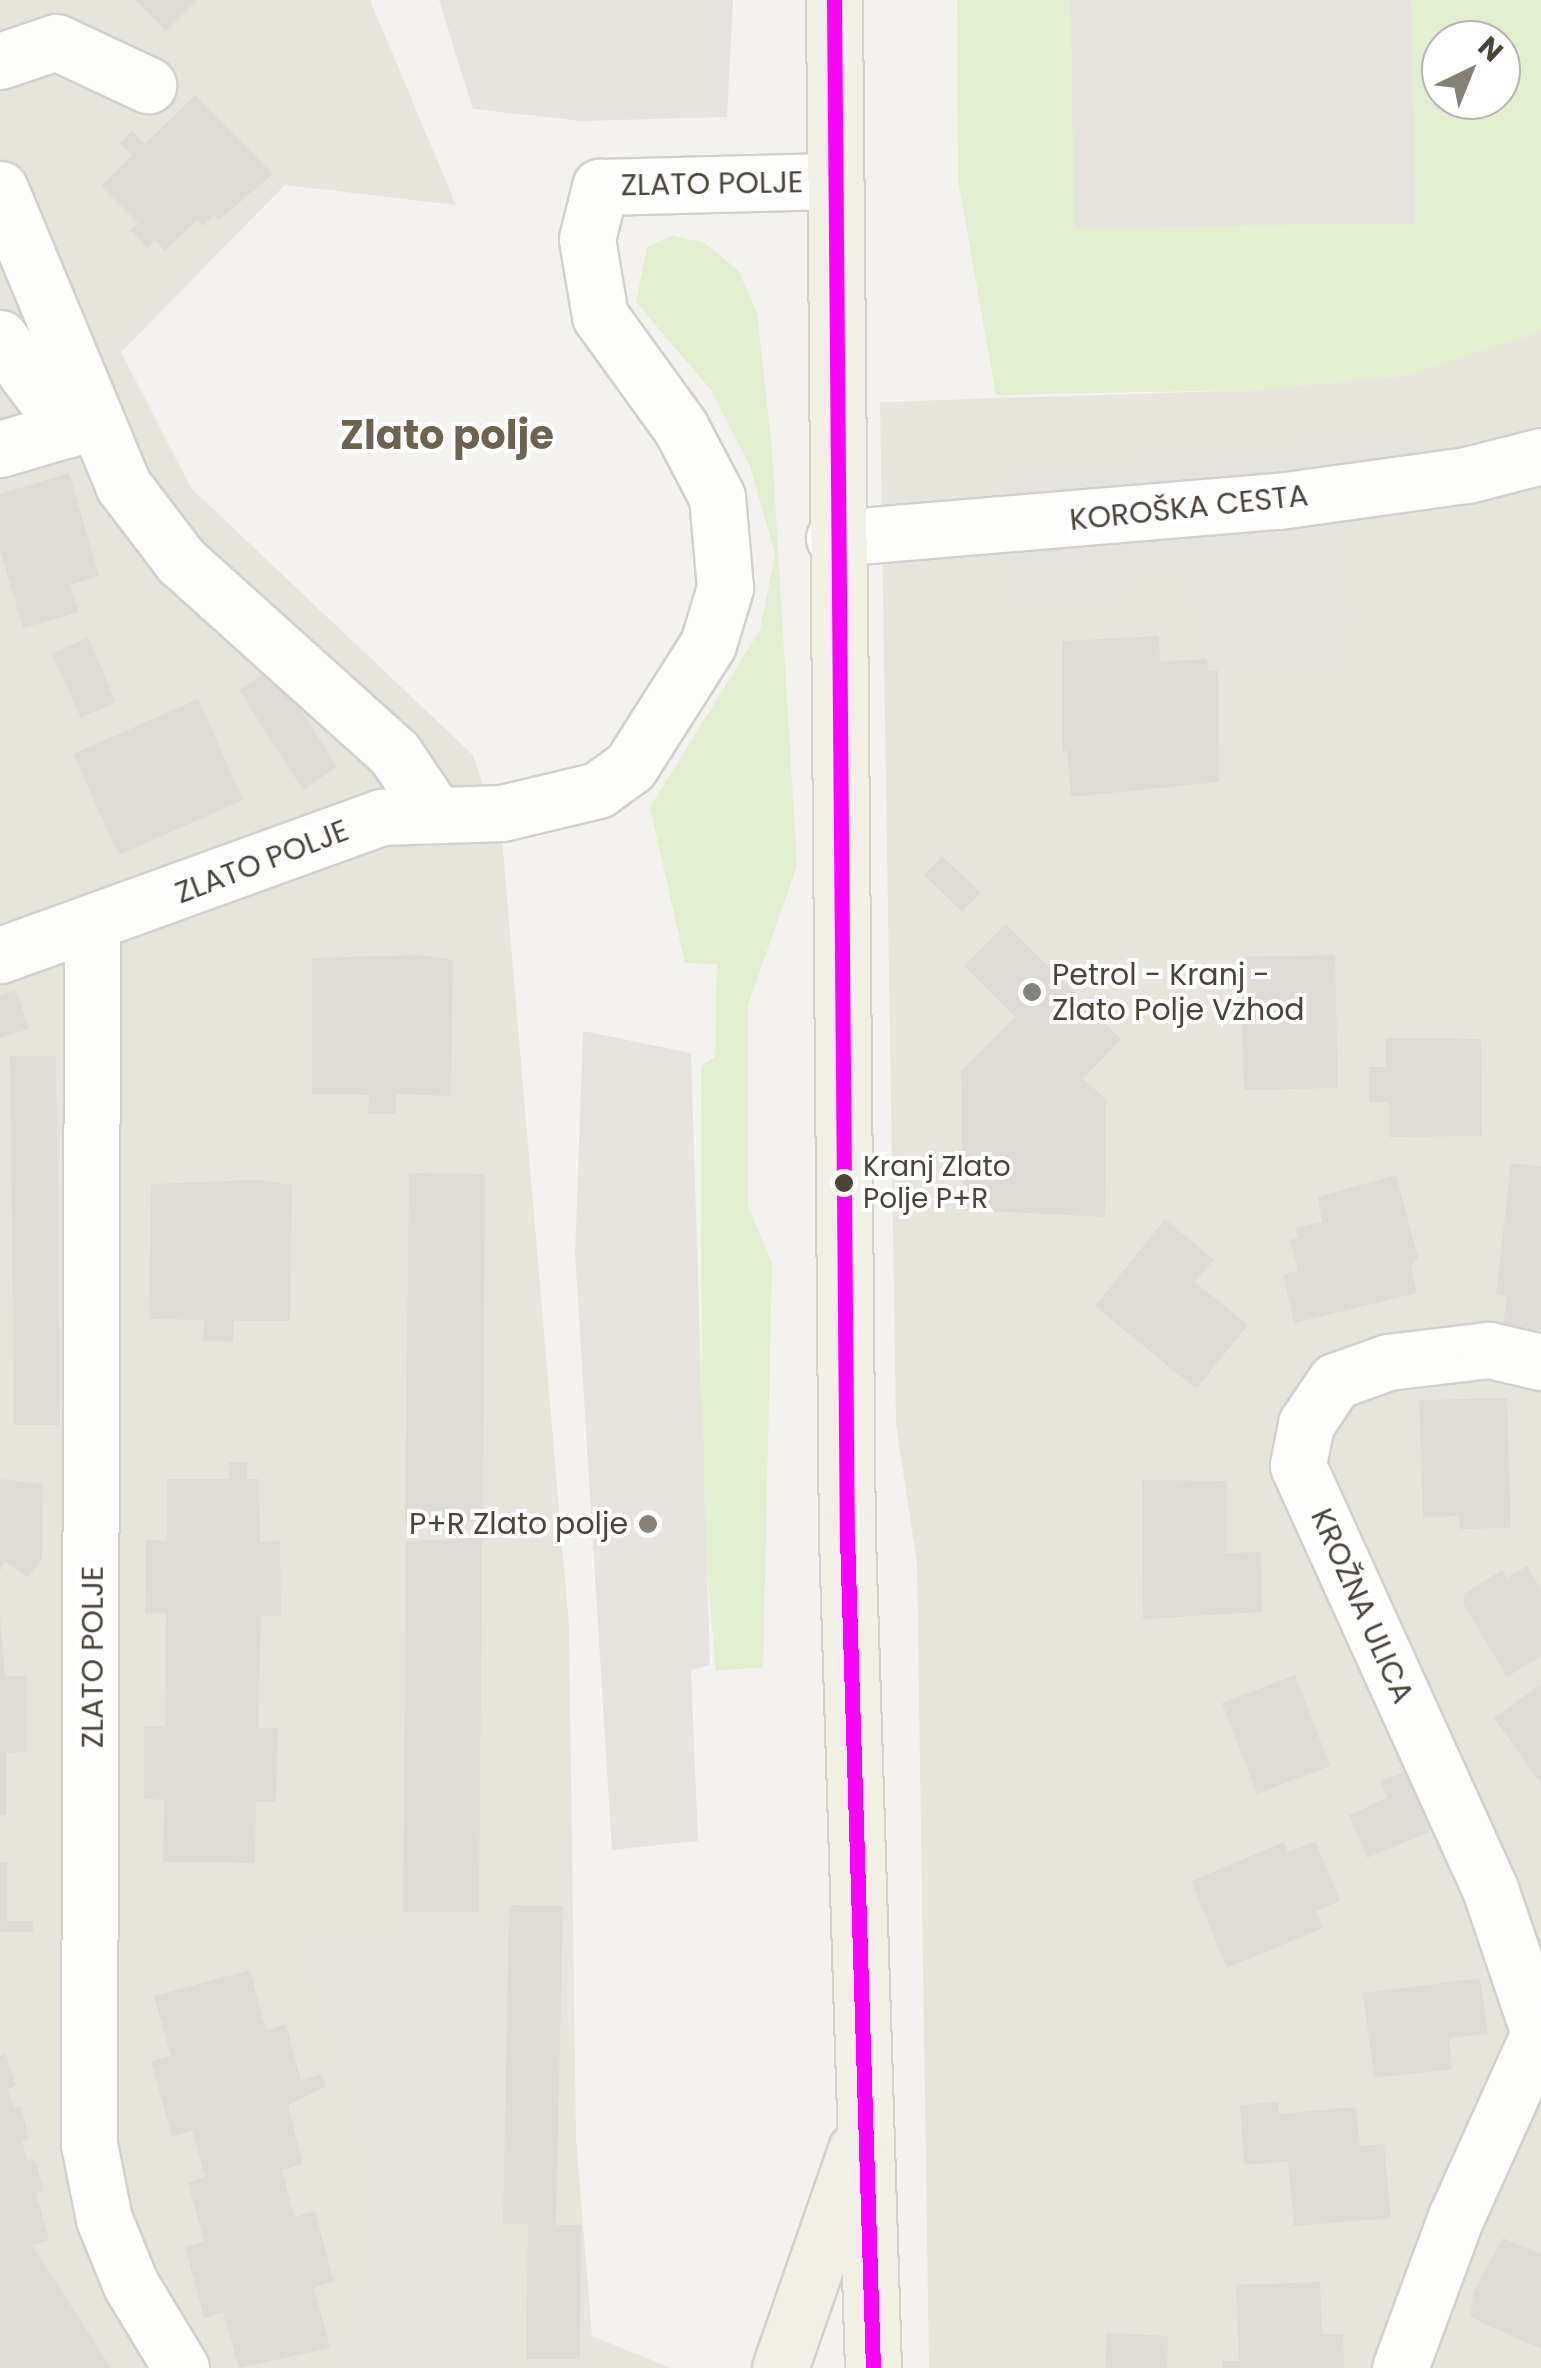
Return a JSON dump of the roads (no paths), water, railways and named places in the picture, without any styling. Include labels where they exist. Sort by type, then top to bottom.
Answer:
[{"type":"main road","points":[[834,0],[830,181],[834,538],[841,714],[848,1577],[872,2368]]},
{"type":"main road","points":[[780,2368],[864,2129]]},
{"type":"street","points":[[0,61],[56,42],[148,84]]},
{"type":"street","name":"ZLATO POLJE","points":[[0,955],[92,926],[381,816],[502,812],[598,790],[630,767],[708,644],[726,588],[717,497],[680,428],[600,316],[587,239],[600,187],[830,181]]},
{"type":"street","points":[[0,189],[79,422]]},
{"type":"street","points":[[0,338],[79,422],[181,561],[396,754],[436,815]]},
{"type":"street","points":[[0,448],[79,422]]},
{"type":"street","name":"KOROŠKA CESTA","points":[[834,538],[1279,501],[1467,475],[1541,456]]},
{"type":"street","name":"ZLATO POLJE","points":[[92,926],[89,2144],[104,2219],[131,2285],[181,2368]]},
{"type":"street","name":"KROŽNA ULICA","points":[[1400,2368],[1456,2217],[1540,2030],[1490,1889],[1298,1465],[1306,1424],[1335,1382],[1388,1362],[1489,1350],[1541,1362]]},
{"type":"place","name":"Petrol - Kranj - Zlato Polje Vzhod","points":[[1032,992]]},
{"type":"place","name":"Kranj Zlato Polje P+R","points":[[844,1183]]},
{"type":"place","name":"P+R Zlato polje","points":[[648,1524]]},
{"type":"district","name":"Zlato polje","points":[[447,435]]}]
